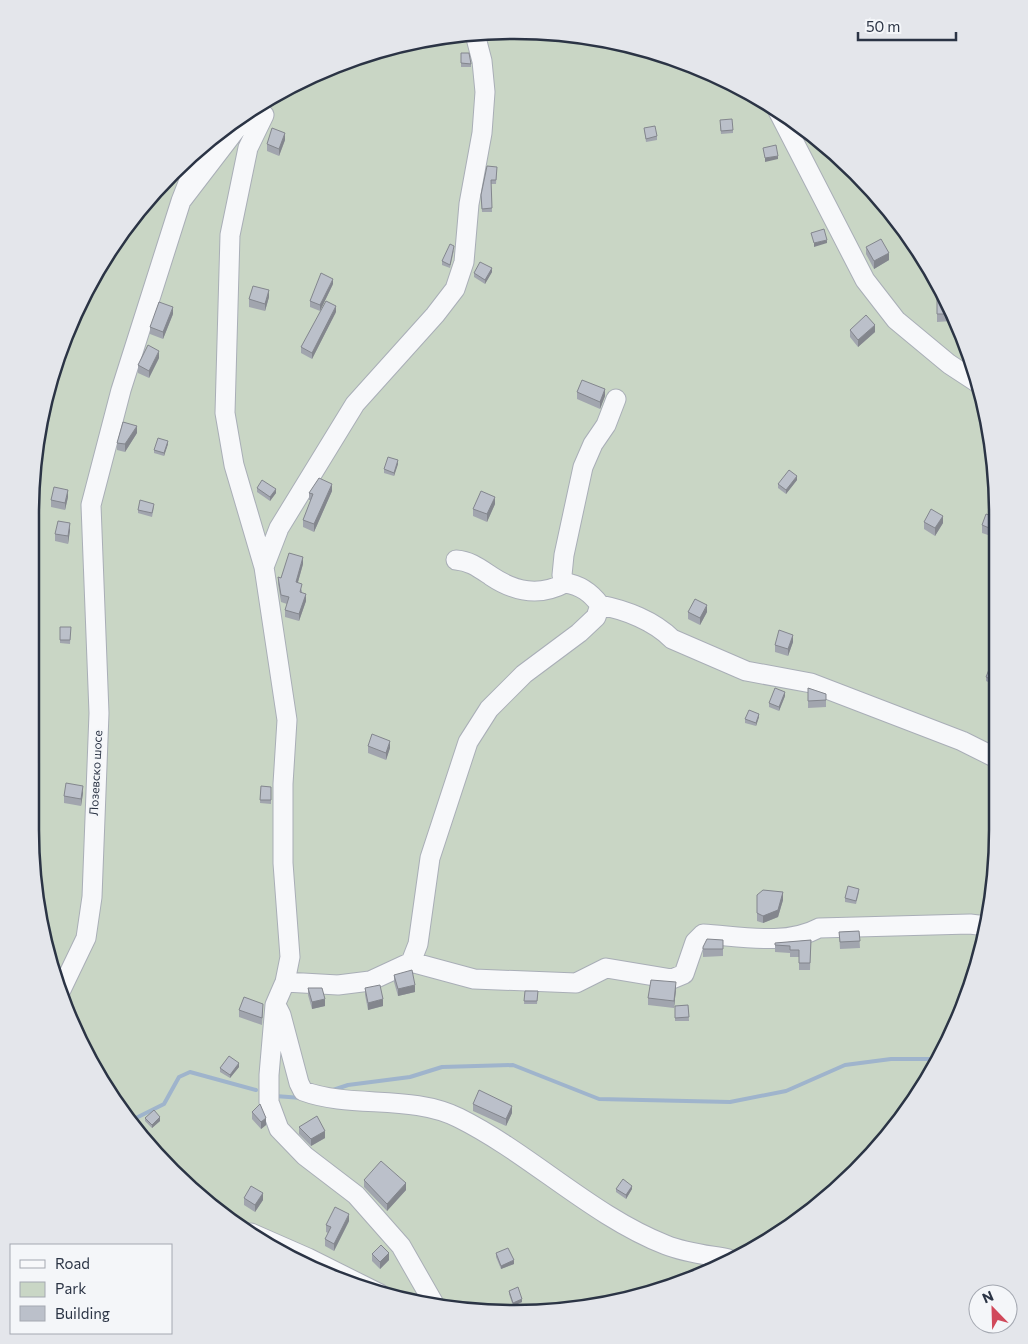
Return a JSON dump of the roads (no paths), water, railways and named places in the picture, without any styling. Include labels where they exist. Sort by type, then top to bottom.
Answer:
[{"type":"street","points":[[264,567],[279,528],[355,404],[435,315],[455,289],[464,262],[469,204],[482,134],[485,92],[482,61],[477,41]]},
{"type":"street","points":[[261,112],[264,115],[248,148],[230,235],[225,413],[234,466],[264,567],[287,720],[283,784],[283,863],[290,957],[284,982],[275,1005],[269,1075],[269,1102],[279,1129],[305,1156],[356,1195],[401,1246],[431,1298]]},
{"type":"street","points":[[786,125],[865,280],[896,320],[949,364],[969,377]]},
{"type":"street","points":[[181,201],[236,129]]},
{"type":"street","name":"Лозевско шосе","points":[[64,983],[86,938],[92,897],[99,713],[91,505],[121,390],[181,201],[197,161]]},
{"type":"street","points":[[565,583],[562,575],[564,555],[583,467],[593,444],[606,424],[616,399]]},
{"type":"street","points":[[456,560],[467,561],[501,582],[526,591],[551,590],[565,583],[577,585],[593,596],[600,606],[622,610],[664,631],[672,639],[746,671],[811,684],[962,742],[989,756]]},
{"type":"street","points":[[411,962],[418,944],[430,858],[468,742],[489,709],[524,674],[579,633],[596,617],[600,606]]},
{"type":"street","points":[[284,982],[338,985],[370,981],[411,962],[474,979],[576,983],[606,968],[672,979],[684,974],[695,942],[703,934],[770,938],[810,933],[819,928],[979,925]]},
{"type":"street","points":[[275,1005],[281,1015],[298,1083],[303,1091],[317,1096],[393,1102],[429,1108],[458,1117],[507,1146],[623,1224],[666,1245],[684,1251],[721,1258]]},
{"type":"waterway","points":[[333,1090],[348,1085],[410,1077],[442,1067],[513,1065],[599,1099],[730,1102],[786,1091],[845,1065],[891,1059],[930,1059]]},
{"type":"waterway","points":[[136,1118],[164,1104],[179,1077],[190,1072],[256,1090]]},
{"type":"waterway","points":[[275,1096],[302,1098]]}]
